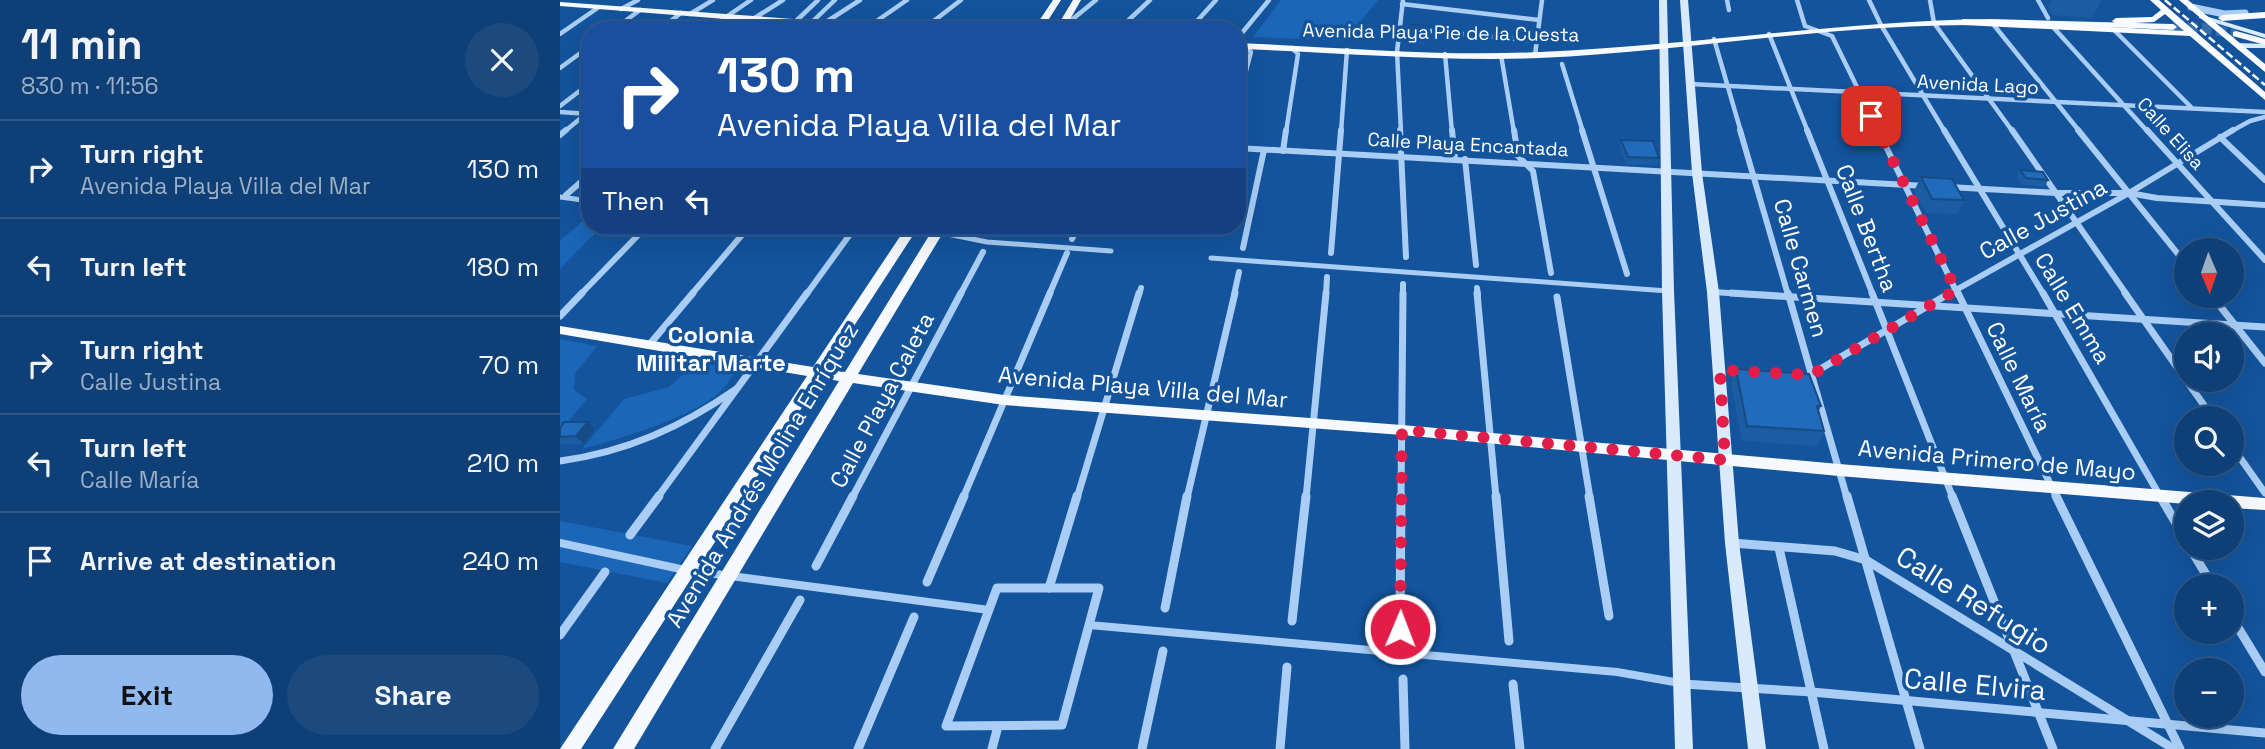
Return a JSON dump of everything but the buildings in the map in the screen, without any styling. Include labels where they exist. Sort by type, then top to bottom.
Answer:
[{"type":"highway","points":[[2154,0],[2265,97]]},
{"type":"highway","points":[[2183,0],[2202,16],[2222,24],[2241,50],[2264,67]]},
{"type":"highway","points":[[1996,22],[2141,21],[2158,18],[2166,10]]},
{"type":"highway","points":[[2050,23],[2114,30],[2195,34]]},
{"type":"main road","points":[[1043,21],[1057,0]]},
{"type":"main road","points":[[1065,21],[1077,0]]},
{"type":"main road","points":[[1663,0],[1668,291],[1684,749]]},
{"type":"main road","points":[[1684,0],[1697,173],[1726,370],[1725,460],[1732,543],[1757,749]]},
{"type":"main road","points":[[560,4],[621,9],[639,5],[685,14],[785,21]]},
{"type":"main road","points":[[2222,24],[2265,15]]},
{"type":"main road","name":"Avenida Playa Pie de la Cuesta","points":[[1246,44],[1292,48],[1535,55],[1881,25],[1963,22],[2171,24]]},
{"type":"main road","points":[[2222,24],[2265,36]]},
{"type":"main road","points":[[2236,34],[2265,44]]},
{"type":"main road","points":[[2241,50],[2244,43],[2265,44]]},
{"type":"main road","name":"Avenida Andrés Molina Enríquez","points":[[570,749],[907,235]]},
{"type":"main road","name":"Avenida Andrés Molina Enríquez","points":[[623,749],[935,235]]},
{"type":"main road","name":"Avenida Playa Villa del Mar","points":[[560,330],[910,388],[1004,400],[1402,430],[1725,460]]},
{"type":"main road","name":"Avenida Primero de Mayo","points":[[1725,460],[2265,504]]},
{"type":"street","points":[[674,21],[713,0]]},
{"type":"street","points":[[718,21],[751,0]]},
{"type":"street","points":[[751,18],[781,0]]},
{"type":"street","points":[[796,21],[818,0]]},
{"type":"street","points":[[813,21],[835,0]]},
{"type":"street","points":[[828,21],[860,0]]},
{"type":"street","points":[[877,21],[907,0]]},
{"type":"street","points":[[934,21],[961,0]]},
{"type":"street","points":[[1071,21],[1096,0]]},
{"type":"street","points":[[1128,21],[1150,0]]},
{"type":"street","points":[[1197,21],[1216,0]]},
{"type":"street","points":[[1246,33],[1269,0]]},
{"type":"street","points":[[1535,55],[1542,0]]},
{"type":"street","points":[[1727,0],[1729,10]]},
{"type":"street","name":"Calle María","points":[[1797,0],[1805,26],[1832,36],[2180,749]]},
{"type":"street","name":"Calle Emma","points":[[1869,0],[1881,25],[2054,312],[2174,520]]},
{"type":"street","points":[[1930,0],[1934,23],[2174,363]]},
{"type":"street","name":"Calle Elisa","points":[[2038,0],[2050,23],[2265,260]]},
{"type":"street","points":[[1406,257],[1396,52],[1402,2],[1539,19]]},
{"type":"street","points":[[622,21],[639,5]]},
{"type":"street","points":[[560,34],[599,7]]},
{"type":"street","points":[[2192,7],[2224,14],[2265,15]]},
{"type":"street","points":[[1996,22],[2174,249]]},
{"type":"street","points":[[1399,28],[1536,41]]},
{"type":"street","points":[[2114,30],[2192,108]]},
{"type":"street","name":"Calle Bertha","points":[[1769,34],[2053,749]]},
{"type":"street","name":"Calle Carmen","points":[[1714,39],[1920,749]]},
{"type":"street","points":[[1246,48],[1251,51],[1246,70]]},
{"type":"street","points":[[1283,151],[1298,54],[1292,48]]},
{"type":"street","points":[[1331,253],[1347,50]]},
{"type":"street","points":[[560,68],[581,53]]},
{"type":"street","points":[[1445,54],[1455,159]]},
{"type":"street","points":[[1501,55],[1518,156],[1533,171],[1551,272]]},
{"type":"street","points":[[1562,65],[1627,274]]},
{"type":"street","name":"Avenida Lago","points":[[1690,84],[2192,108],[2265,115]]},
{"type":"street","points":[[560,106],[581,90]]},
{"type":"street","points":[[560,112],[581,113]]},
{"type":"street","name":"Calle Justina","points":[[1811,375],[2018,253],[2129,193],[2220,137],[2265,115]]},
{"type":"street","points":[[560,135],[581,118]]},
{"type":"street","points":[[2220,137],[2265,180]]},
{"type":"street","name":"Calle Playa Encantada","points":[[1246,149],[1929,186]]},
{"type":"street","points":[[1246,234],[1264,150]]},
{"type":"street","points":[[1465,159],[1476,265]]},
{"type":"street","points":[[563,196],[581,181]]},
{"type":"street","points":[[1941,187],[2057,194],[2129,193],[2157,198],[2265,205]]},
{"type":"street","points":[[563,196],[581,199]]},
{"type":"street","points":[[560,316],[638,235]]},
{"type":"street","points":[[649,345],[742,235]]},
{"type":"street","points":[[630,535],[760,362],[849,235]]},
{"type":"street","points":[[962,235],[988,242],[1111,251]]},
{"type":"street","points":[[1072,239],[1074,235]]},
{"type":"street","points":[[1243,248],[1246,235]]},
{"type":"street","name":"Calle Playa Caleta","points":[[816,566],[983,252]]},
{"type":"street","points":[[927,582],[1067,253]]},
{"type":"street","points":[[1211,258],[1668,291]]},
{"type":"street","points":[[1165,608],[1199,437],[1207,415],[1239,272]]},
{"type":"street","points":[[1292,621],[1327,277]]},
{"type":"street","points":[[1400,629],[1403,284]]},
{"type":"street","points":[[1049,588],[1141,288]]},
{"type":"street","points":[[1477,288],[1509,641]]},
{"type":"street","points":[[1713,292],[2054,312],[2175,322]]},
{"type":"street","points":[[1557,297],[1609,616]]},
{"type":"street","points":[[2222,308],[2233,322]]},
{"type":"street","points":[[2244,326],[2265,327]]},
{"type":"street","points":[[2244,336],[2265,363]]},
{"type":"street","points":[[1798,374],[1811,375]]},
{"type":"street","points":[[560,461],[616,451],[656,437],[703,413],[742,384]]},
{"type":"street","points":[[2244,463],[2265,493]]},
{"type":"street","points":[[560,543],[685,570],[989,610]]},
{"type":"street","name":"Calle Refugio","points":[[1732,543],[1835,551],[1866,560],[2174,749]]},
{"type":"street","points":[[1779,548],[1824,749]]},
{"type":"street","points":[[560,635],[605,572]]},
{"type":"street","points":[[997,588],[1049,588],[1099,588],[1062,725],[946,726],[997,588]]},
{"type":"street","points":[[715,749],[800,600]]},
{"type":"street","points":[[858,749],[914,617]]},
{"type":"street","points":[[1089,625],[1617,671],[1681,684]]},
{"type":"street","points":[[2244,637],[2265,672]]},
{"type":"street","points":[[1142,749],[1163,651]]},
{"type":"street","points":[[1280,749],[1287,667]]},
{"type":"street","points":[[1403,679],[1405,749]]},
{"type":"street","points":[[1513,684],[1520,749]]},
{"type":"street","name":"Calle Elvira","points":[[1681,684],[1812,692],[2265,733]]},
{"type":"street","points":[[992,749],[998,726]]},
{"type":"shaded area","points":[[1281,0],[1378,0],[1345,41],[1253,37]]},
{"type":"shaded area","points":[[581,223],[581,235],[593,235],[560,269],[560,241]]},
{"type":"shaded area","points":[[560,339],[597,346],[575,374],[574,390],[587,399],[560,432]]},
{"type":"shaded area","points":[[697,362],[737,369],[721,391],[692,410],[615,440],[582,449],[624,399],[669,387]]},
{"type":"shaded area","points":[[560,521],[692,546],[667,583],[560,562]]},
{"type":"tunnel","points":[[2173,27],[2202,28],[2236,34]]},
{"type":"railway","points":[[2165,0],[2265,85]]},
{"type":"district","name":"Colonia Militar Marte","points":[[711,349]]},
{"type":"route","points":[[1400,629],[1402,430],[1725,460],[1720,370],[1811,375],[1956,290],[1871,116]]}]
